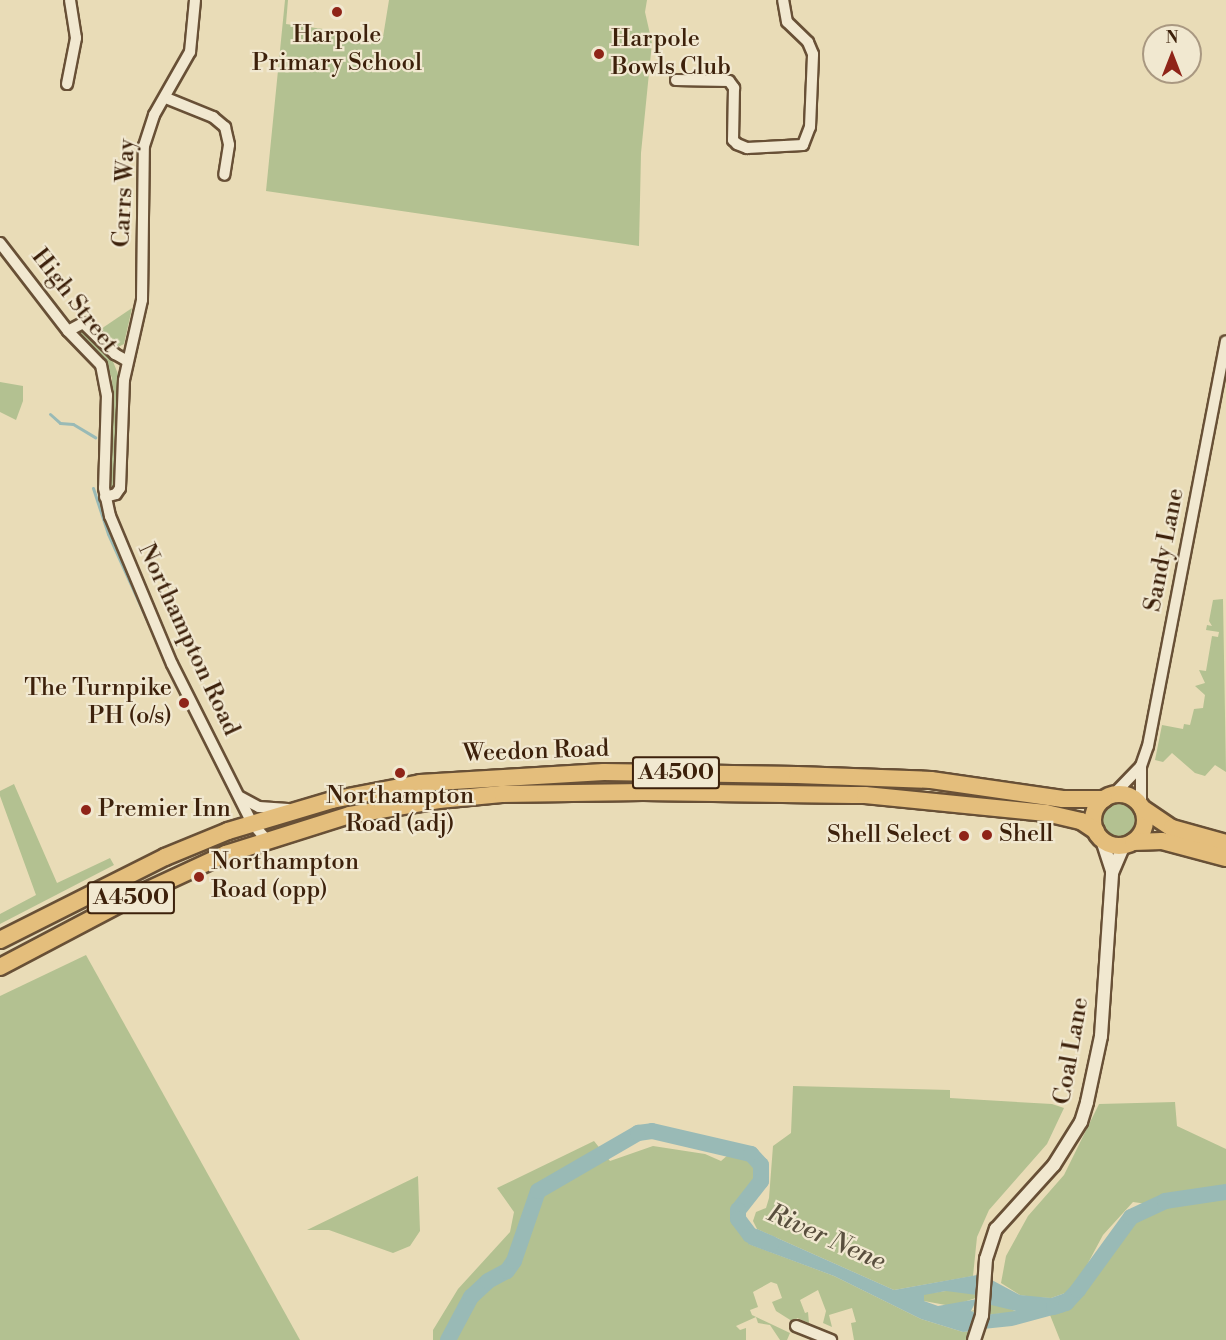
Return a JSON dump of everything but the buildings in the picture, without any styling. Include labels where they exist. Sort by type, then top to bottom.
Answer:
[{"type":"highway","name":"Weedon Road","points":[[0,940],[155,862],[228,831],[294,810],[420,783],[604,772],[931,780],[1063,798],[1108,797]]},
{"type":"highway","name":"Weedon Road","points":[[0,967],[182,873],[266,839],[350,815],[446,799],[643,792],[865,795],[946,801],[1068,817],[1099,835]]},
{"type":"highway","points":[[1226,843],[1172,828],[1142,807],[1131,796],[1108,797],[1094,814],[1099,835],[1129,844],[1162,841],[1226,858]]},
{"type":"highway","points":[[1129,844],[1145,825],[1142,807]]},
{"type":"street","points":[[67,84],[76,38],[70,0]]},
{"type":"street","name":"Carrs Way","points":[[105,497],[116,494],[120,488],[118,463],[126,360],[142,300],[144,146],[154,115],[166,98],[190,52],[195,0]]},
{"type":"street","points":[[676,80],[729,81],[734,88],[732,140],[737,144],[747,148],[803,145],[810,127],[813,54],[808,42],[787,22],[783,0]]},
{"type":"street","points":[[166,98],[213,117],[225,127],[229,145],[224,175]]},
{"type":"street","name":"High Street","points":[[0,243],[68,331],[100,365],[106,380],[105,497]]},
{"type":"street","points":[[68,331],[83,323],[115,354],[126,360]]},
{"type":"street","name":"Sandy Lane","points":[[1141,766],[1172,624],[1226,340]]},
{"type":"street","name":"Northampton Road","points":[[105,497],[152,620],[252,823],[266,839]]},
{"type":"street","points":[[1108,797],[1141,766]]},
{"type":"street","points":[[1141,766],[1142,807]]},
{"type":"street","points":[[228,831],[241,801],[266,808],[294,810]]},
{"type":"street","name":"Coal Lane","points":[[976,1335],[983,1276],[992,1236],[1000,1221],[1054,1166],[1081,1122],[1101,1036],[1112,873],[1099,835]]},
{"type":"street","name":"Coal Lane","points":[[1112,873],[1129,844]]},
{"type":"street","points":[[796,1326],[807,1335],[831,1340]]},
{"type":"green space","points":[[285,0],[288,0],[286,24],[383,37],[389,0],[647,0],[645,12],[652,43],[641,153],[639,246],[266,191]]},
{"type":"green space","points":[[132,308],[124,344],[116,348],[98,331]]},
{"type":"green space","points":[[80,326],[112,359],[118,374],[114,490],[108,489],[112,378],[104,359],[76,332]]},
{"type":"green space","points":[[0,382],[23,386],[23,401],[16,420],[0,412]]},
{"type":"green space","points":[[1223,599],[1226,772],[1215,765],[1205,776],[1195,773],[1172,753],[1163,762],[1155,760],[1162,725],[1183,729],[1184,724],[1190,725],[1194,709],[1203,708],[1205,695],[1195,686],[1205,683],[1199,670],[1206,671],[1212,636],[1218,637],[1219,632],[1206,630],[1207,625],[1212,626],[1209,621],[1213,600]]},
{"type":"green space","points":[[14,784],[57,883],[110,858],[114,865],[0,924],[0,914],[36,895],[0,796],[0,791]]},
{"type":"green space","points":[[1120,802],[1133,807],[1138,820],[1133,833],[1120,838],[1107,833],[1102,820],[1107,807]]},
{"type":"green space","points":[[86,955],[300,1340],[0,1340],[0,996]]},
{"type":"green space","points":[[793,1086],[950,1090],[950,1098],[1052,1104],[1064,1108],[1047,1144],[989,1210],[977,1237],[973,1276],[894,1290],[757,1229],[753,1221],[756,1212],[766,1208],[769,1198],[773,1146],[791,1133]]},
{"type":"green space","points":[[1175,1102],[1177,1126],[1226,1149],[1226,1188],[1164,1197],[1147,1204],[1133,1202],[1103,1235],[1080,1278],[1068,1292],[1051,1298],[1032,1297],[1020,1295],[1001,1283],[1006,1256],[1028,1216],[1064,1175],[1099,1104]]},
{"type":"green space","points":[[594,1141],[610,1161],[653,1146],[705,1154],[721,1161],[736,1148],[751,1154],[761,1165],[761,1181],[738,1210],[738,1218],[753,1237],[749,1244],[834,1276],[921,1319],[963,1332],[972,1331],[966,1340],[854,1340],[851,1323],[856,1322],[852,1308],[829,1315],[832,1327],[823,1323],[826,1311],[818,1290],[800,1300],[805,1313],[808,1312],[809,1323],[797,1318],[795,1323],[776,1311],[772,1302],[782,1298],[777,1284],[771,1282],[753,1292],[758,1307],[750,1310],[752,1315],[790,1333],[787,1340],[780,1340],[770,1325],[758,1323],[756,1317],[736,1326],[740,1330],[746,1328],[746,1340],[433,1340],[433,1330],[458,1289],[510,1232],[514,1212],[497,1188]]},
{"type":"green space","points":[[418,1176],[420,1231],[410,1246],[393,1253],[329,1230],[307,1230]]},
{"type":"green space","points":[[1226,1192],[1226,1340],[1060,1340],[1050,1315],[1074,1305],[1131,1217],[1165,1201]]},
{"type":"green space","points":[[960,1291],[982,1296],[951,1306],[924,1301],[924,1294]]},
{"type":"green space","points":[[993,1304],[1017,1312],[985,1315],[971,1311]]},
{"type":"water","points":[[757,1229],[894,1290],[977,1275],[977,1295],[946,1291],[924,1295],[924,1301],[938,1306],[977,1299],[971,1311],[976,1313],[972,1331],[963,1332],[921,1319],[834,1276],[748,1244]]},
{"type":"water","points":[[988,1278],[1020,1295],[1051,1298],[1068,1292],[1078,1300],[1064,1312],[1012,1326],[983,1329],[985,1315],[1016,1311],[987,1304]]},
{"type":"waterway","points":[[50,414],[60,423],[73,424],[95,437]]},
{"type":"waterway","points":[[93,488],[108,534],[181,696]]},
{"type":"waterway","name":"River Nene","points":[[448,1340],[471,1297],[488,1281],[507,1271],[514,1261],[538,1191],[638,1133],[652,1131],[751,1154],[761,1165],[761,1181],[738,1210],[738,1219],[750,1235],[771,1244]]},
{"type":"waterway","name":"River Nene","points":[[1054,1307],[1066,1303],[1078,1290],[1131,1217],[1165,1201],[1226,1192]]},
{"type":"place","name":"Harpole Primary School","points":[[337,12]]},
{"type":"place","name":"Harpole Bowls Club","points":[[599,54]]},
{"type":"place","name":"The Turnpike PH (o/s)","points":[[184,703]]},
{"type":"place","name":"Northampton Road (adj)","points":[[400,773]]},
{"type":"place","name":"Premier Inn","points":[[86,810]]},
{"type":"place","name":"Shell","points":[[987,835]]},
{"type":"place","name":"Shell Select","points":[[964,836]]},
{"type":"place","name":"Northampton Road (opp)","points":[[199,877]]}]
